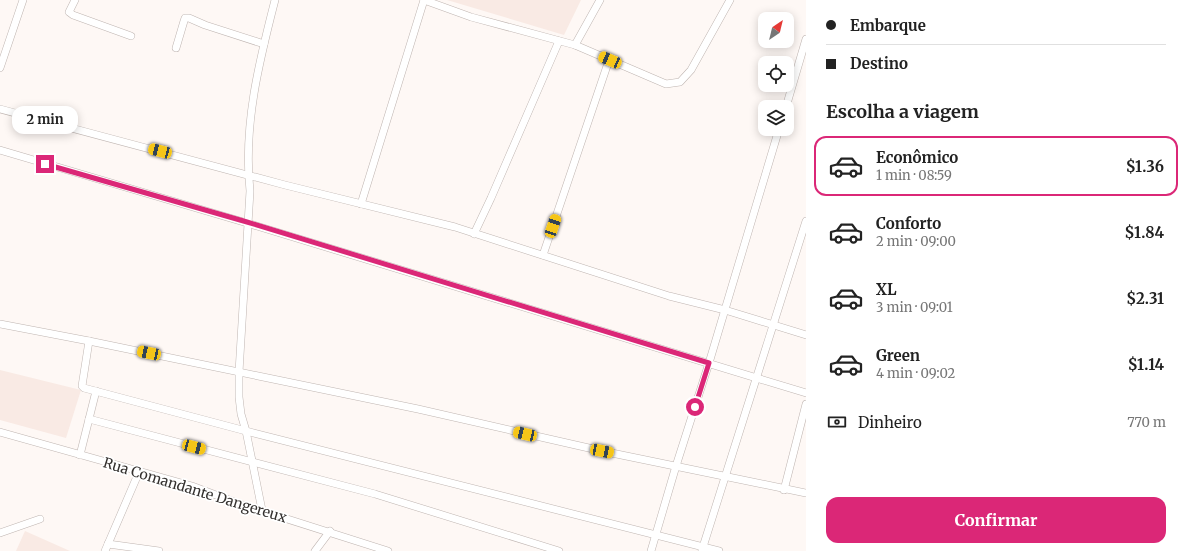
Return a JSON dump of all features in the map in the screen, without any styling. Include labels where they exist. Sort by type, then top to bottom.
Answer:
[{"type":"street","points":[[0,68],[23,0]]},
{"type":"street","points":[[75,0],[70,12],[73,14],[131,36]]},
{"type":"street","points":[[262,510],[246,431],[241,414],[239,372],[250,191],[248,174],[250,122],[264,44],[275,0]]},
{"type":"street","points":[[361,204],[424,0],[470,17],[575,45],[666,84],[680,82],[691,70],[730,0]]},
{"type":"street","points":[[575,45],[600,0]]},
{"type":"street","points":[[176,48],[185,18],[189,18],[205,25],[264,44]]},
{"type":"street","points":[[788,100],[806,40]]},
{"type":"street","points":[[474,234],[559,41]]},
{"type":"street","points":[[543,256],[610,60]]},
{"type":"street","points":[[0,109],[361,204],[455,227],[669,296],[725,310],[806,336]]},
{"type":"street","points":[[651,551],[777,136]]},
{"type":"street","points":[[0,150],[247,222],[806,393]]},
{"type":"street","points":[[702,549],[806,220]]},
{"type":"street","points":[[0,324],[418,409],[594,449],[806,494]]},
{"type":"street","points":[[89,341],[82,386],[96,391],[246,431],[656,535],[702,549],[719,551]]},
{"type":"street","points":[[80,455],[96,391]]},
{"type":"street","points":[[784,490],[806,404]]},
{"type":"street","points":[[89,419],[375,494],[559,551]]},
{"type":"street","name":"Rua Comandante Dangereux","points":[[0,432],[192,486],[240,504],[388,551]]},
{"type":"street","points":[[139,472],[107,548],[160,551]]},
{"type":"street","points":[[0,533],[40,519]]},
{"type":"street","points":[[315,551],[330,532]]},
{"type":"shaded area","points":[[447,0],[581,0],[564,35]]},
{"type":"shaded area","points":[[0,370],[81,390],[66,438],[0,420]]},
{"type":"shaded area","points":[[25,531],[70,551],[16,551]]},
{"type":"route","points":[[45,164],[247,222],[709,363],[695,407]]}]
